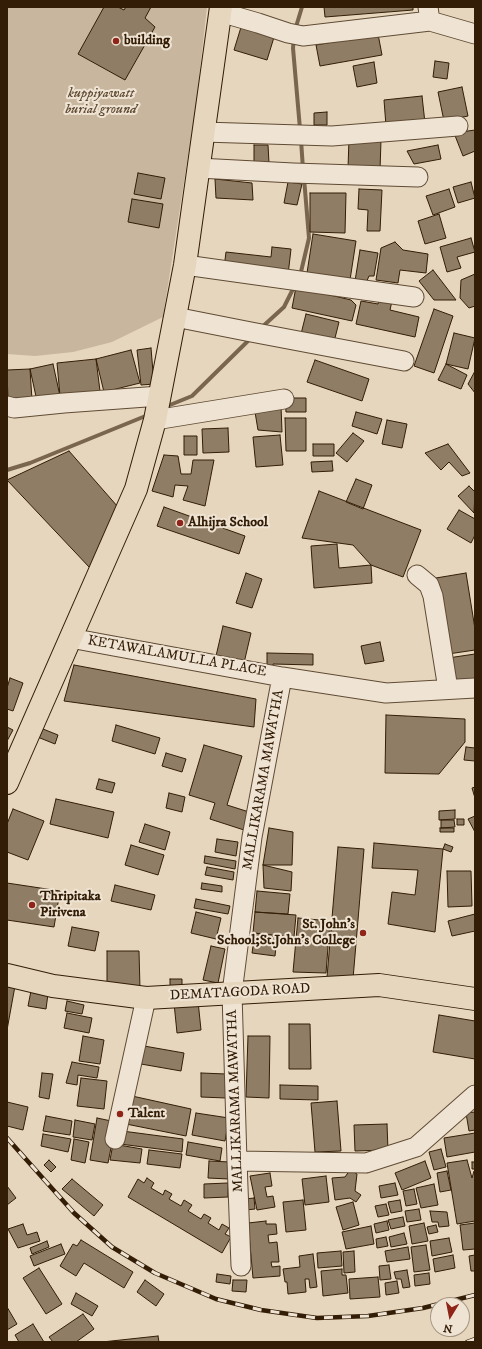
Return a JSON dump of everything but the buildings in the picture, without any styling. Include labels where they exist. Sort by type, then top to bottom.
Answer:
[{"type":"main road","points":[[7,783],[136,489],[157,410],[185,264],[221,10]]},
{"type":"main road","name":"DEMATAGODA ROAD","points":[[7,975],[52,986],[146,998],[380,985],[475,999]]},
{"type":"street","points":[[221,10],[295,34],[429,14],[475,34]]},
{"type":"street","points":[[203,132],[332,136],[458,126]]},
{"type":"street","points":[[198,168],[304,174],[418,176]]},
{"type":"street","points":[[185,264],[414,297]]},
{"type":"street","points":[[175,317],[404,361]]},
{"type":"street","points":[[7,406],[14,408],[157,410],[284,399]]},
{"type":"street","points":[[417,575],[429,585],[433,596],[448,689]]},
{"type":"street","name":"KETAWALAMULLA PLACE","points":[[70,638],[282,677],[386,693],[475,688]]},
{"type":"street","name":"MALLIKARAMA MAWATHA","points":[[241,1266],[232,993],[252,837],[282,677]]},
{"type":"street","points":[[114,1139],[146,998]]},
{"type":"street","points":[[237,1161],[366,1162],[416,1148],[475,1095]]},
{"type":"green space","name":"kuppiyawatt burial ground","points":[[7,7],[207,7],[196,105],[163,317],[112,342],[73,352],[35,356],[7,354]]},
{"type":"waterway","points":[[295,30],[302,7]]},
{"type":"waterway","points":[[294,38],[293,48],[300,129]]},
{"type":"waterway","points":[[301,140],[303,169]]},
{"type":"waterway","points":[[300,276],[309,238],[304,178]]},
{"type":"waterway","points":[[261,328],[284,307],[295,285]]},
{"type":"waterway","points":[[165,407],[192,396],[252,337]]},
{"type":"waterway","points":[[7,470],[30,463],[148,415]]},
{"type":"railway","points":[[7,1138],[74,1213],[112,1247],[155,1273],[216,1299],[261,1310],[317,1318],[368,1316],[423,1308],[475,1295]]},
{"type":"railway","points":[[467,1342],[475,1339]]},
{"type":"place","name":"building","points":[[116,41]]},
{"type":"place","name":"Alhijra School","points":[[180,523]]},
{"type":"place","name":"Thripitaka Pirivena","points":[[32,905]]},
{"type":"place","name":"St. John's School;St.John's College","points":[[363,933]]},
{"type":"place","name":"Talent","points":[[120,1114]]}]
